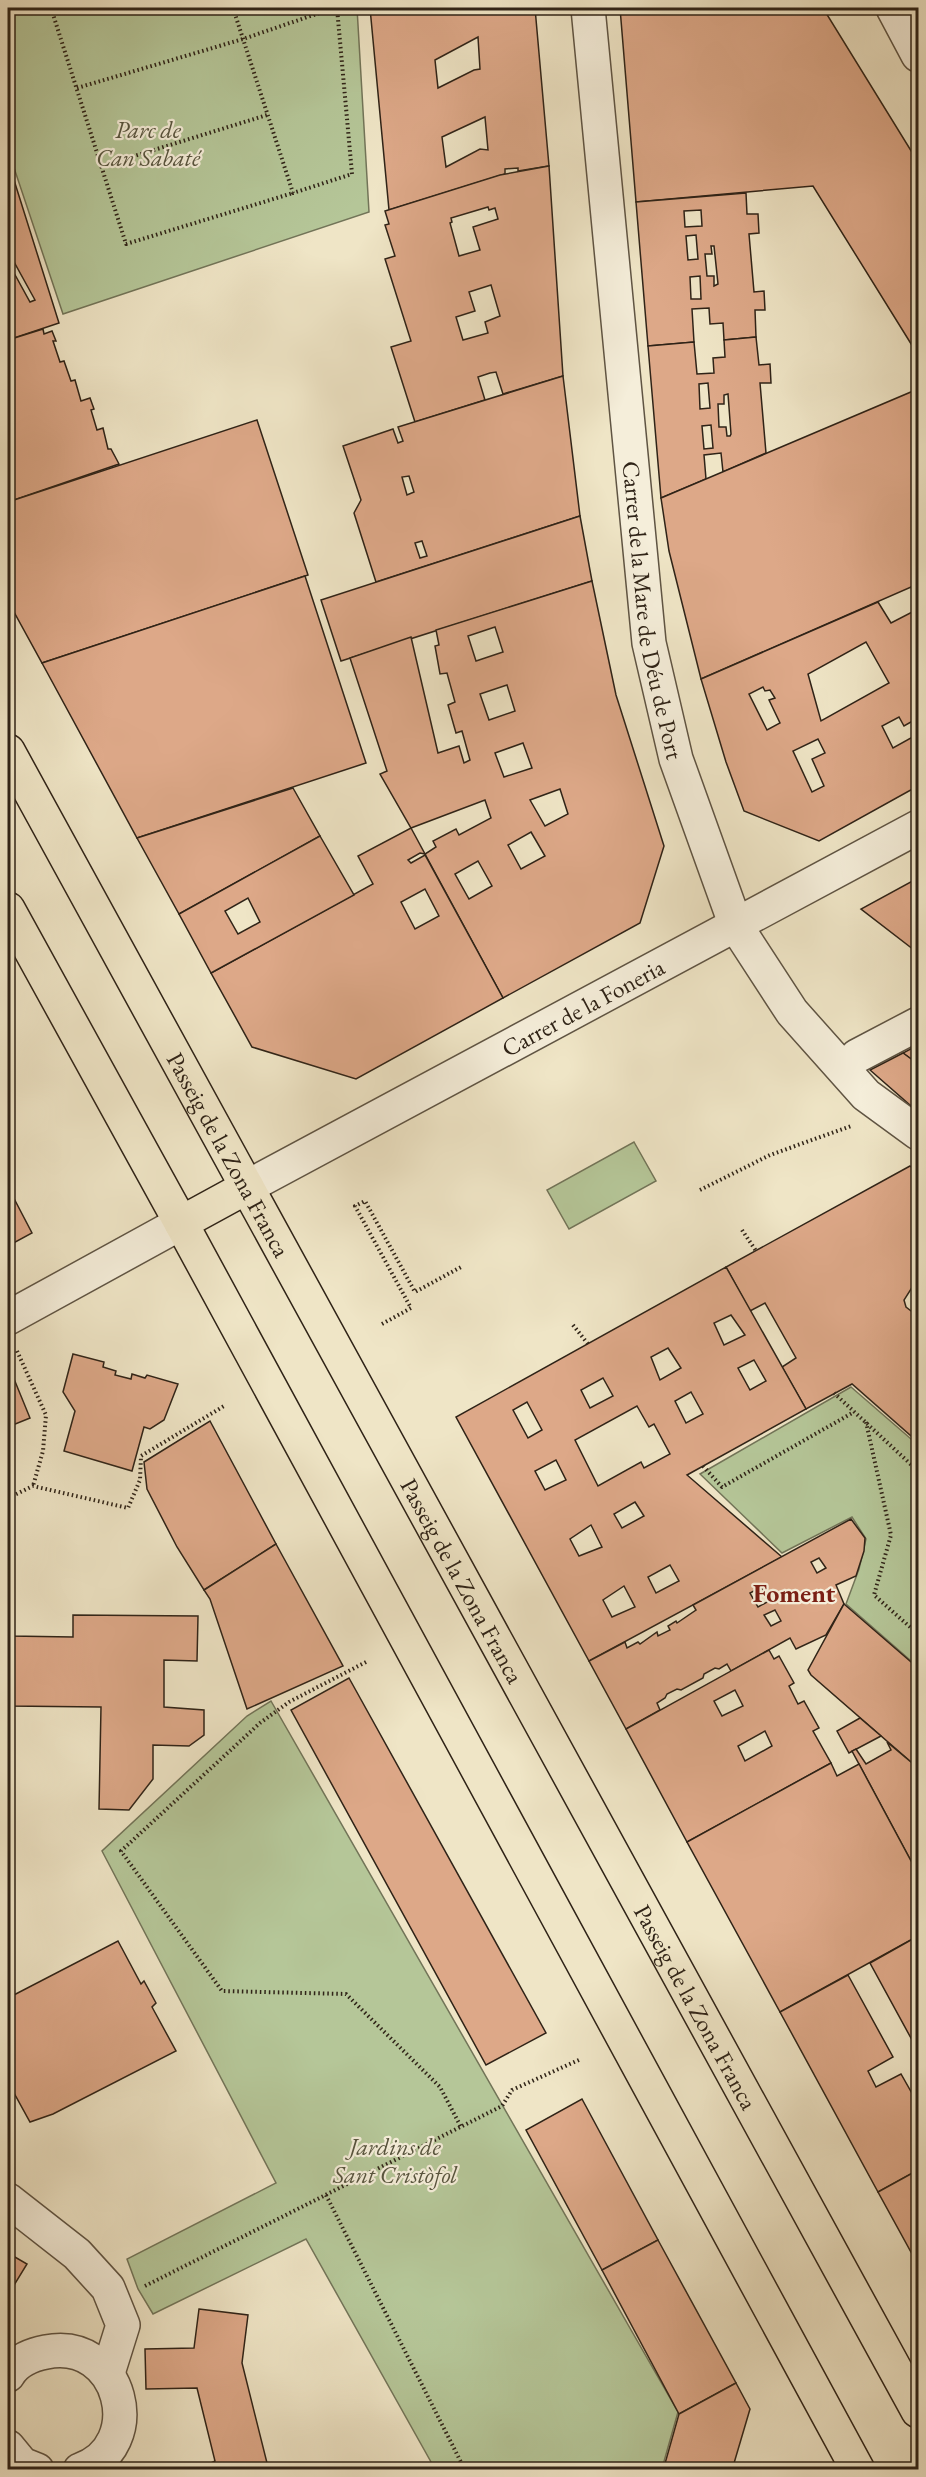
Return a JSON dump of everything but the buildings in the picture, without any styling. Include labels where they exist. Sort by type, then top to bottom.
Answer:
[{"type":"main road","name":"Passeig de la Zona Franca","points":[[8,751],[918,2411]]},
{"type":"main road","points":[[8,909],[858,2469]]},
{"type":"main road","points":[[181,1223],[247,1186]]},
{"type":"street","name":"Carrer de la Mare de Déu de Port","points":[[588,8],[649,643],[676,759],[736,926],[792,1012],[866,1095],[918,1133]]},
{"type":"street","points":[[893,8],[918,55]]},
{"type":"street","name":"Carrer de la Foneria","points":[[247,1186],[918,827]]},
{"type":"street","points":[[857,1056],[918,1024]]},
{"type":"street","points":[[11,1332],[181,1223]]},
{"type":"street","points":[[8,2200],[77,2254],[108,2288],[123,2325],[108,2373]]},
{"type":"street","points":[[11,2362],[31,2355],[62,2349],[86,2355],[108,2373],[117,2391],[121,2418],[114,2458],[80,2469]]},
{"type":"path","points":[[51,8],[126,244],[352,174],[335,8],[243,39],[77,88]]},
{"type":"path","points":[[233,8],[293,193]]},
{"type":"path","points":[[306,8],[309,16]]},
{"type":"path","points":[[102,166],[267,115]]},
{"type":"path","points":[[8,1011],[15,1008]]},
{"type":"path","points":[[700,1190],[770,1155],[844,1130],[859,1122]]},
{"type":"path","points":[[382,1324],[411,1308],[355,1206],[364,1201],[415,1292],[461,1268]]},
{"type":"path","points":[[742,1230],[756,1251]]},
{"type":"path","points":[[573,1325],[588,1344]]},
{"type":"path","points":[[11,1332],[46,1415],[44,1451],[33,1486]]},
{"type":"path","points":[[834,1393],[918,1471]]},
{"type":"path","points":[[8,1498],[33,1486],[128,1508],[140,1480],[141,1456],[224,1407]]},
{"type":"path","points":[[703,1466],[722,1487],[854,1412]]},
{"type":"path","points":[[866,1422],[891,1535],[874,1595],[918,1634]]},
{"type":"path","points":[[366,1662],[289,1702],[260,1723],[121,1851],[222,1991],[346,1994],[440,2087],[461,2127]]},
{"type":"path","points":[[138,2289],[502,2106],[512,2090],[581,2059]]},
{"type":"path","points":[[326,2195],[465,2469]]},
{"type":"green space","name":"Parc de Can Sabaté","points":[[8,8],[357,8],[369,212],[63,314],[8,150]]},
{"type":"green space","points":[[634,1142],[656,1181],[569,1229],[547,1190]]},
{"type":"green space","points":[[851,1387],[918,1445],[918,1667],[846,1604],[859,1569],[866,1539],[852,1517],[782,1553],[700,1474]]},
{"type":"green space","name":"Jardins de Sant Cristòfol","points":[[271,1701],[678,2412],[663,2465],[654,2469],[435,2469],[306,2239],[153,2314],[138,2289],[127,2259],[276,2183],[102,1851],[247,1716]]},
{"type":"district","name":"Foment","points":[[794,1593]]}]
